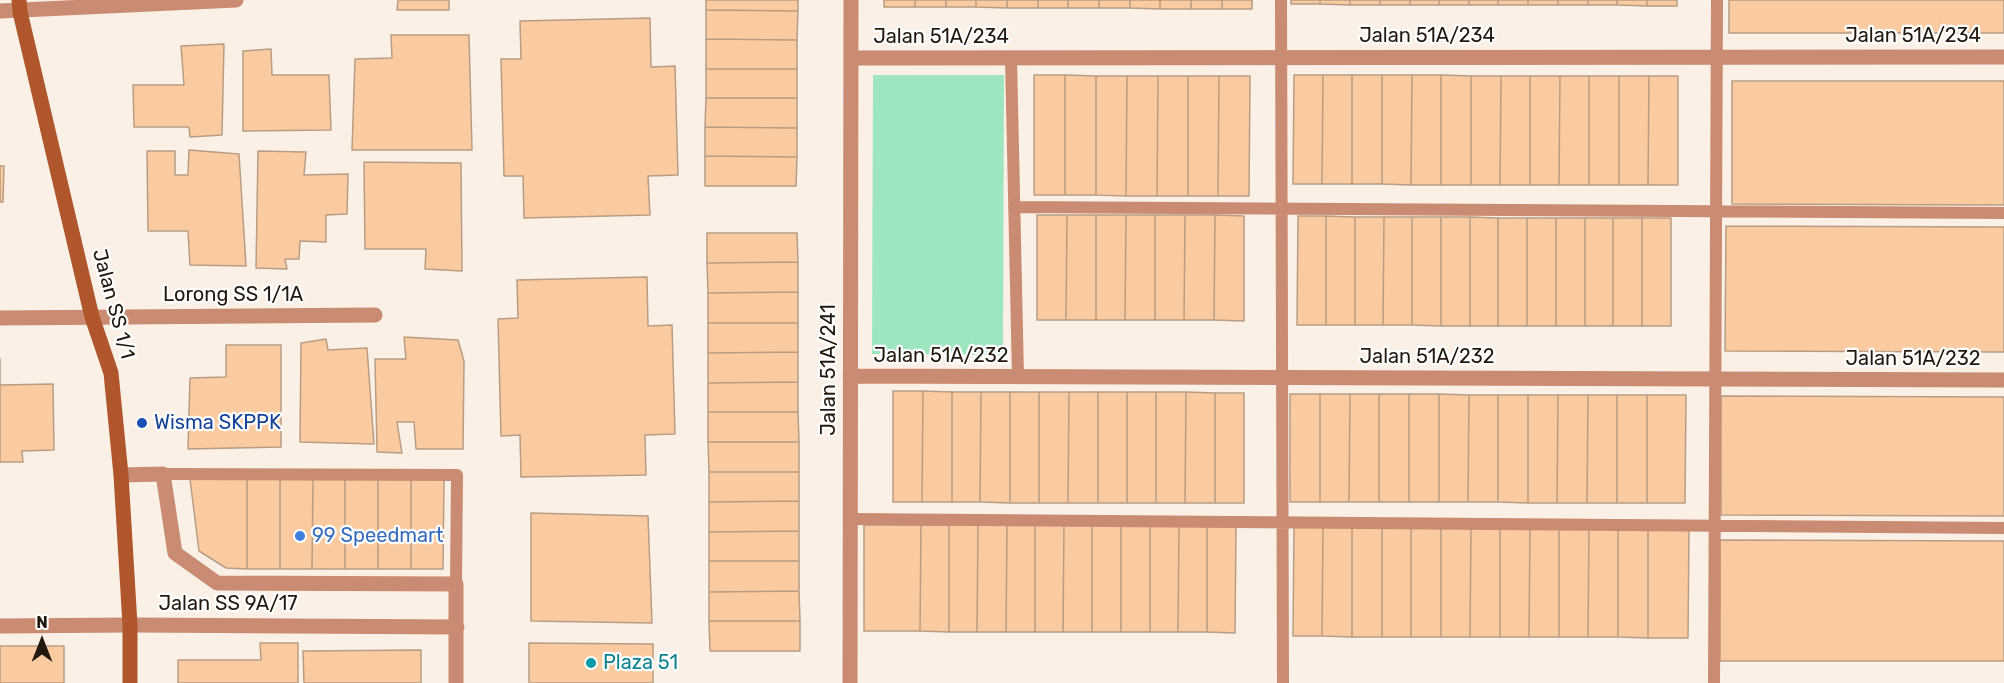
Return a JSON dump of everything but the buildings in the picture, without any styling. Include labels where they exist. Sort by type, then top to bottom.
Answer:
[{"type":"street","points":[[0,12],[20,6],[236,0]]},
{"type":"street","name":"Jalan 51A/241","points":[[850,683],[851,0]]},
{"type":"street","name":"Jalan SS 1/1","points":[[20,6],[92,317],[111,373],[130,625],[130,683]]},
{"type":"street","name":"Jalan 51A/234","points":[[851,58],[2004,57]]},
{"type":"street","name":"Lorong SS 1/1A","points":[[0,318],[375,315]]},
{"type":"street","name":"Jalan 51A/232","points":[[850,376],[2004,380]]},
{"type":"street","points":[[120,475],[163,474],[175,552],[217,583],[456,584],[456,683]]},
{"type":"street","name":"Jalan SS 9A/17","points":[[0,626],[457,627]]},
{"type":"lane","points":[[1281,0],[1282,683]]},
{"type":"lane","points":[[1714,683],[1717,0]]},
{"type":"lane","points":[[1011,58],[1018,377]]},
{"type":"lane","points":[[1014,207],[2004,213]]},
{"type":"lane","points":[[163,474],[457,475],[456,584]]},
{"type":"lane","points":[[850,519],[2004,528]]},
{"type":"green space","points":[[873,75],[1004,75],[1003,355],[872,354]]},
{"type":"place","name":"Wisma SKPPK","points":[[142,423]]},
{"type":"place","name":"99 Speedmart","points":[[300,536]]},
{"type":"place","name":"Plaza 51","points":[[591,663]]}]
